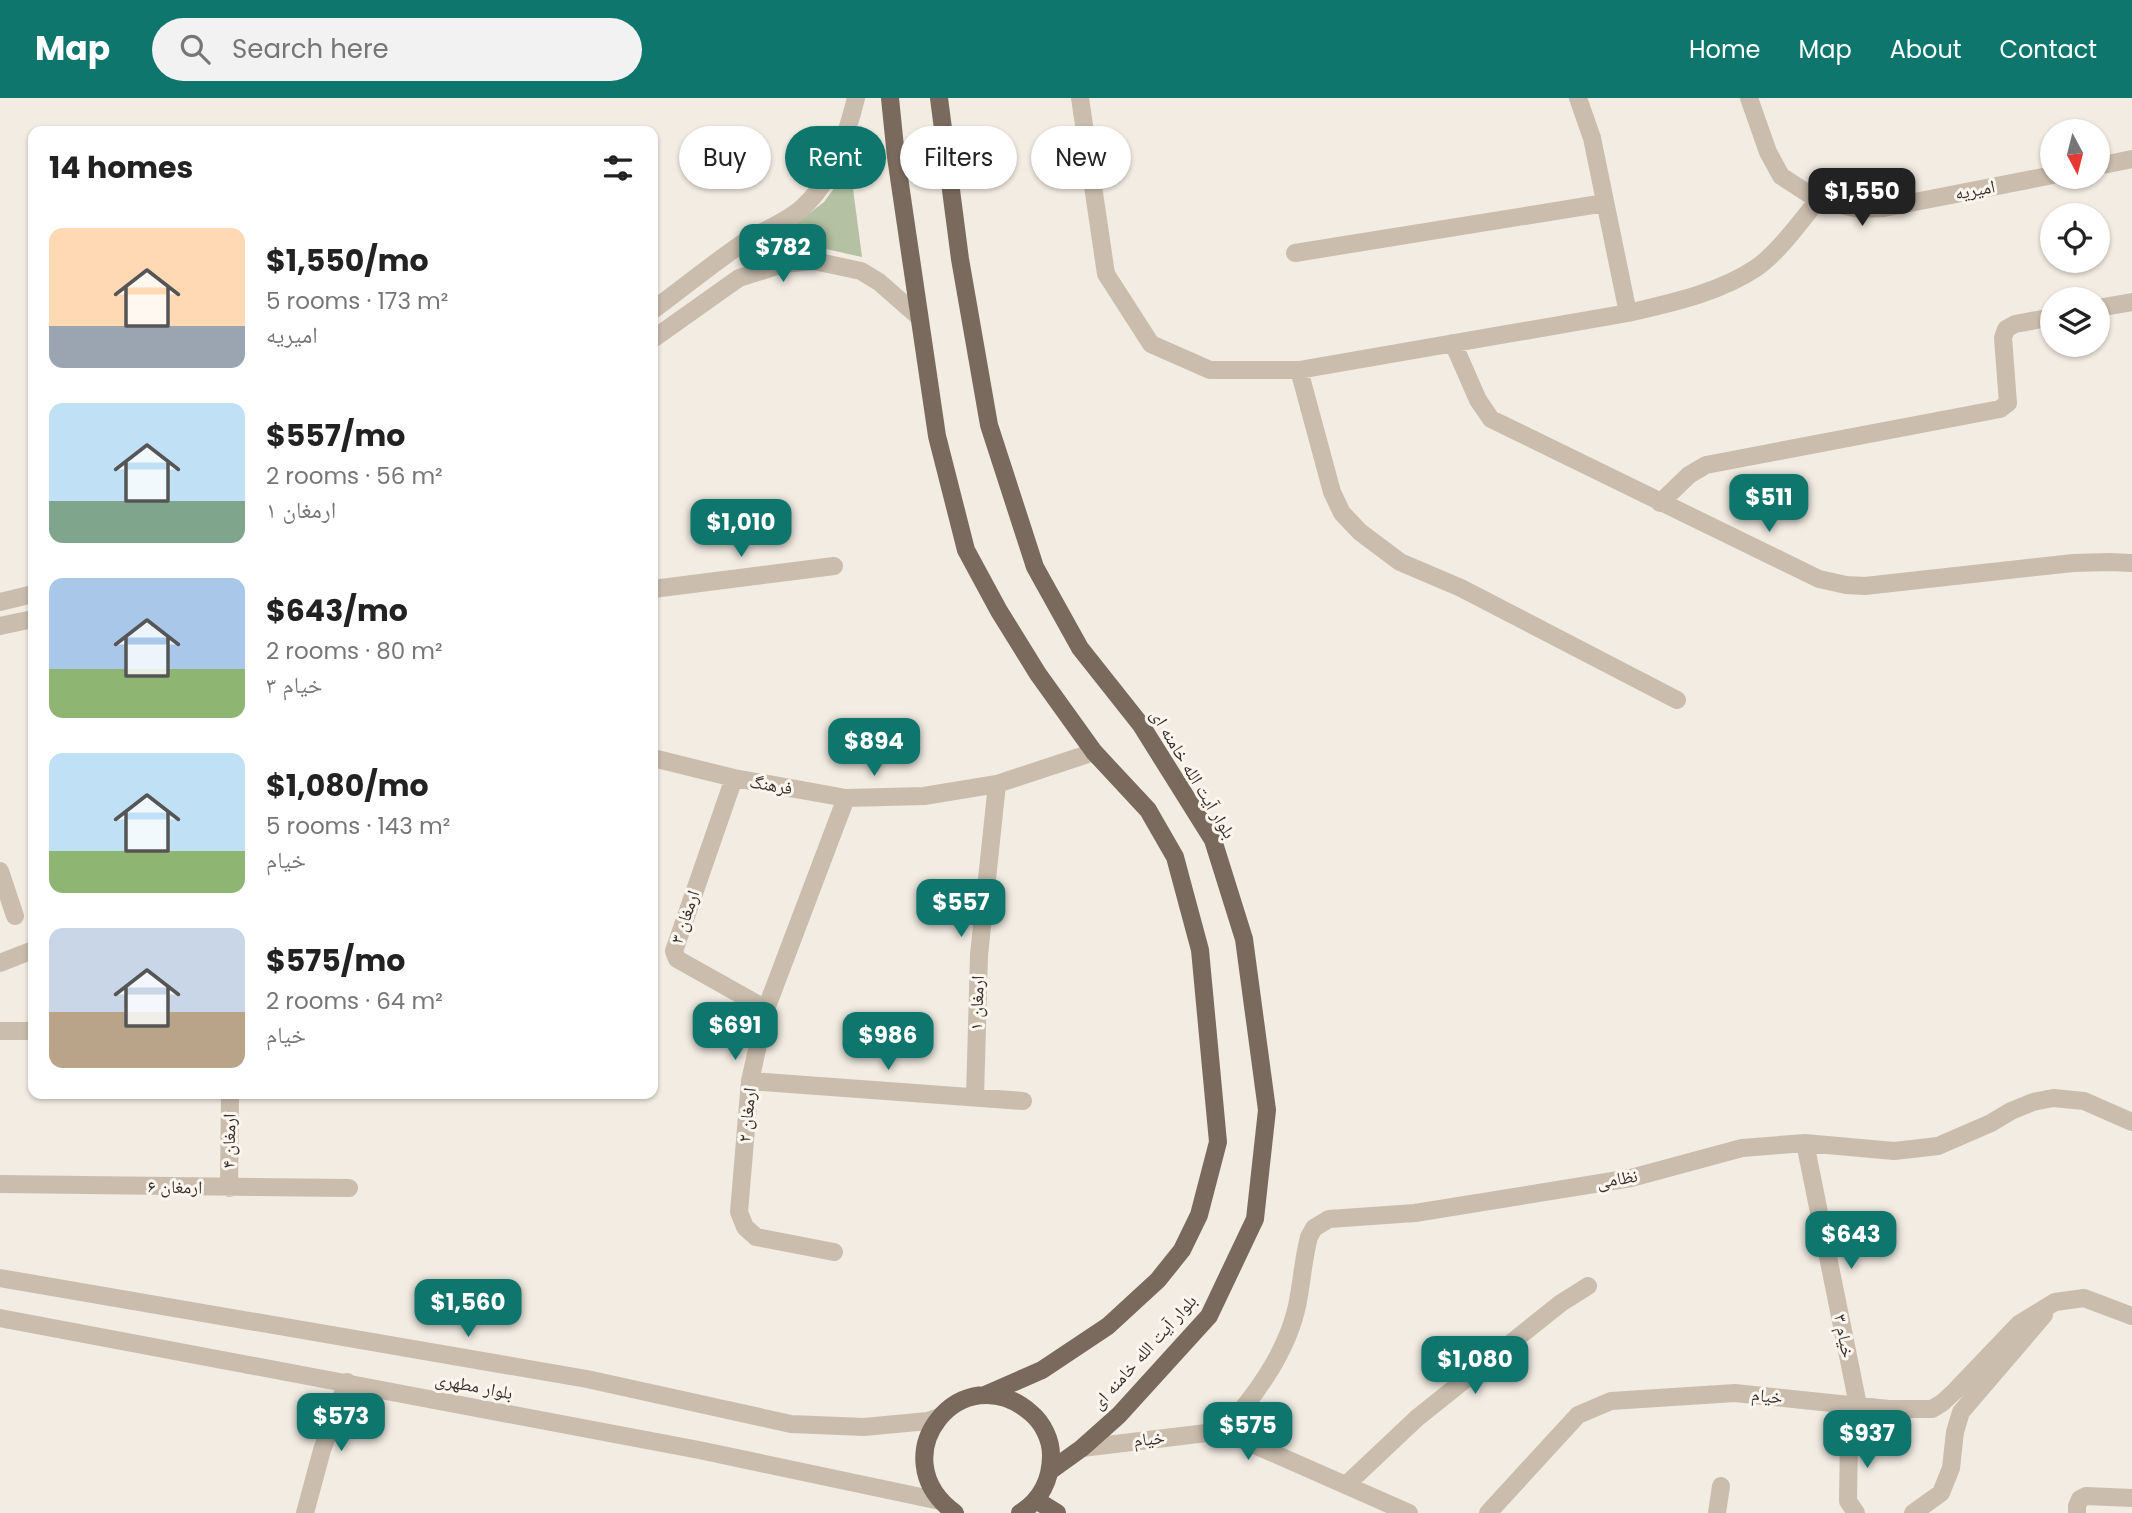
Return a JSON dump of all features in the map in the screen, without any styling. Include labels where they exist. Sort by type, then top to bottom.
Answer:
[{"type":"main road","points":[[890,98],[896,157],[937,436],[966,550],[1038,674],[1094,752],[1148,810],[1175,857],[1200,950],[1218,1142],[1199,1215],[1182,1250],[1158,1280],[1108,1326],[1042,1370],[985,1395],[960,1401],[939,1417],[929,1433],[924,1450],[924,1468],[940,1501],[955,1513]]},
{"type":"main road","name":"بلوار آیت الله خامنه ای","points":[[939,98],[960,260],[989,425],[1035,567],[1080,648],[1141,725],[1213,840],[1244,939],[1267,1110],[1255,1219],[1209,1316],[1119,1415],[1082,1448],[1050,1471]]},
{"type":"main road","points":[[985,1395],[1004,1397],[1022,1405],[1036,1417],[1046,1433],[1051,1452],[1050,1471],[1036,1500],[1020,1513]]},
{"type":"main road","points":[[1036,1500],[1057,1513]]},
{"type":"street","points":[[658,306],[746,242],[802,208],[823,185],[846,139],[856,98]]},
{"type":"street","points":[[1080,98],[1106,274],[1151,344],[1210,370],[1299,370],[1628,313],[1722,286],[1757,268],[1790,235],[1818,200]]},
{"type":"street","points":[[1578,98],[1592,138],[1628,313]]},
{"type":"street","name":"امیریه","points":[[1749,98],[1768,152],[1781,176],[1818,200],[1859,209],[1884,208],[2040,178]]},
{"type":"street","points":[[2110,164],[2132,159]]},
{"type":"street","points":[[1295,253],[1605,203]]},
{"type":"street","points":[[658,335],[739,278],[783,264],[814,261],[861,271],[879,282],[919,317]]},
{"type":"street","points":[[2110,306],[2132,302]]},
{"type":"street","points":[[1660,503],[1689,475],[1706,464],[2000,409],[2008,403],[2003,338],[2006,328],[2040,319]]},
{"type":"street","points":[[1453,343],[1478,400],[1491,419],[1819,579],[1865,586],[2073,563],[2132,564]]},
{"type":"street","points":[[1299,370],[1332,492],[1342,513],[1360,532],[1400,562],[1461,588],[1676,700]]},
{"type":"street","points":[[658,588],[834,566]]},
{"type":"street","points":[[0,602],[28,595]]},
{"type":"street","points":[[0,626],[28,620]]},
{"type":"street","name":"فرهنگ","points":[[658,759],[734,778],[846,798],[925,796],[997,784],[1094,752]]},
{"type":"street","name":"ارمغان ۳","points":[[734,778],[674,951],[677,959],[766,1009]]},
{"type":"street","name":"ارمغان ۱","points":[[975,1097],[979,955],[997,784]]},
{"type":"street","name":"ارمغان ۲","points":[[834,1252],[756,1237],[746,1227],[739,1212],[750,1082],[766,1009],[846,798]]},
{"type":"street","points":[[0,871],[15,916]]},
{"type":"street","points":[[0,963],[28,952]]},
{"type":"street","points":[[0,1031],[28,1031]]},
{"type":"street","points":[[750,1082],[1023,1101]]},
{"type":"street","name":"نظامی","points":[[1223,1430],[1255,1391],[1280,1353],[1296,1309],[1309,1237],[1314,1228],[1329,1219],[1415,1213],[1631,1178],[1742,1148],[1805,1143],[1894,1151],[1938,1146],[1992,1123],[2011,1111],[2053,1098],[2084,1101],[2132,1122]]},
{"type":"street","name":"ارمغان ۴","points":[[229,1188],[230,1099]]},
{"type":"street","name":"خیام ۳","points":[[1805,1143],[1858,1405]]},
{"type":"street","name":"ارمغان ۶","points":[[0,1184],[349,1188]]},
{"type":"street","name":"بلوار مطهری","points":[[0,1278],[587,1379],[791,1424],[864,1427],[928,1421],[939,1417]]},
{"type":"street","points":[[1346,1485],[1417,1418],[1561,1303],[1588,1286]]},
{"type":"street","name":"خیام","points":[[1488,1513],[1578,1415],[1611,1401],[1735,1393],[1909,1410],[1932,1409],[1942,1404],[2019,1324],[2055,1302],[2084,1298],[2132,1316]]},
{"type":"street","points":[[1913,1513],[1941,1493],[1951,1468],[1955,1432],[1961,1412],[2055,1302]]},
{"type":"street","name":"بلوار مطهری","points":[[0,1318],[699,1450],[940,1501]]},
{"type":"street","points":[[305,1513],[322,1450],[347,1382]]},
{"type":"street","points":[[1223,1430],[1409,1513]]},
{"type":"street","name":"خیام","points":[[1082,1448],[1223,1430]]},
{"type":"street","points":[[1849,1437],[1848,1501],[1856,1513]]},
{"type":"street","points":[[1717,1513],[1721,1486]]},
{"type":"street","points":[[2077,1513],[2080,1499],[2086,1496],[2132,1499]]},
{"type":"green space","points":[[833,189],[853,189],[862,257],[817,247],[759,252],[824,202]]}]
